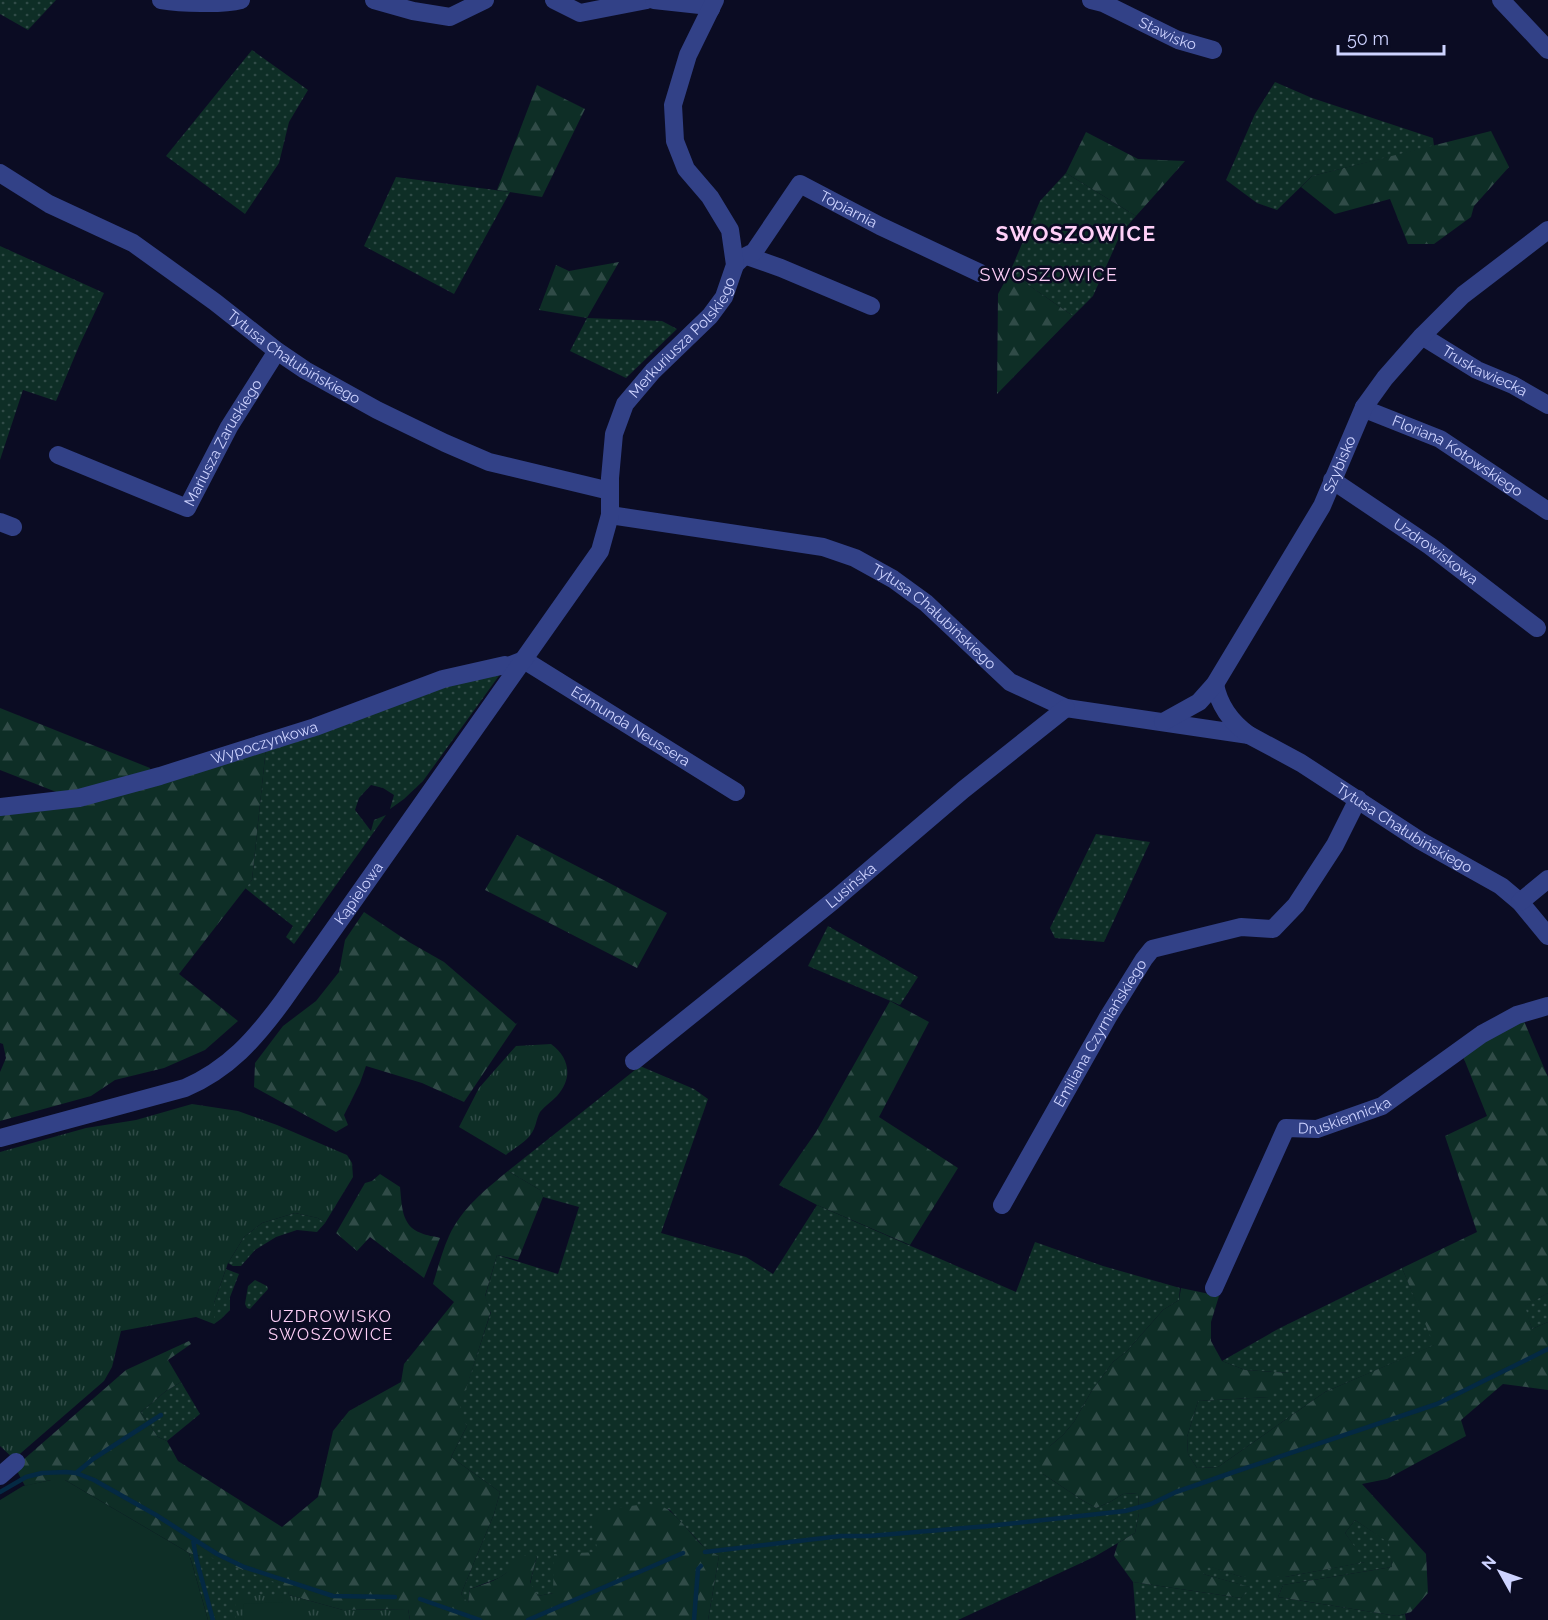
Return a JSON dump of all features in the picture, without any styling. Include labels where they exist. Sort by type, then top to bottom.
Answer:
[{"type":"street","points":[[160,0],[218,3],[241,0]]},
{"type":"street","points":[[374,0],[413,11],[450,17],[485,0]]},
{"type":"street","points":[[554,0],[580,13],[647,0]]},
{"type":"street","points":[[654,0],[700,5],[713,4]]},
{"type":"street","name":"Stawisko","points":[[1091,0],[1103,3],[1178,40],[1213,50]]},
{"type":"street","points":[[1501,0],[1548,50]]},
{"type":"street","name":"Merkuriusza Polskiego","points":[[610,515],[610,478],[614,434],[625,404],[653,371],[710,315],[724,297],[741,261],[729,230],[710,197],[686,169],[675,141],[673,105],[688,55],[713,4]]},
{"type":"street","name":"Tytusa Chałubińskiego","points":[[0,173],[49,204],[133,243],[215,302],[277,351],[354,398],[489,462],[610,491]]},
{"type":"street","name":"Topiarnia","points":[[741,261],[754,252],[800,184],[880,226],[980,273]]},
{"type":"street","name":"Szybisko","points":[[1163,722],[1199,702],[1215,684],[1322,506],[1364,407],[1385,378],[1463,295],[1548,230]]},
{"type":"street","points":[[741,261],[781,268],[871,306]]},
{"type":"street","name":"Truskawiecka","points":[[1422,336],[1477,370],[1513,385],[1548,405]]},
{"type":"street","name":"Mariusza Zaruskiego","points":[[57,455],[187,508],[229,427],[277,351]]},
{"type":"street","name":"Floriana Kotowskiego","points":[[1364,407],[1440,439],[1548,511]]},
{"type":"street","name":"Uzdrowiskowa","points":[[1332,480],[1430,546],[1537,628]]},
{"type":"street","name":"Tytusa Chałubińskiego","points":[[610,515],[823,547],[855,558],[893,579],[926,603],[1010,682],[1066,708],[1249,735]]},
{"type":"street","name":"Kąpielowa","points":[[0,1138],[185,1088],[210,1075],[238,1054],[262,1029],[283,1001],[600,551],[610,515]]},
{"type":"street","name":"Edmunda Neussera","points":[[524,660],[736,792]]},
{"type":"street","name":"Wypoczynkowa","points":[[0,807],[79,798],[148,779],[315,727],[443,680],[508,666],[524,660]]},
{"type":"street","name":"Tytusa Chałubińskiego","points":[[1215,684],[1216,693],[1226,712],[1235,724],[1249,735],[1301,763],[1419,840],[1502,886],[1520,902],[1548,936]]},
{"type":"street","name":"Lusińska","points":[[634,1061],[833,901],[963,790],[1066,708]]},
{"type":"street","name":"Emiliana Czyrniańskiego","points":[[1002,1205],[1108,1017],[1152,949],[1241,927],[1273,928],[1296,905],[1329,855],[1358,799]]},
{"type":"street","points":[[1520,902],[1548,879]]},
{"type":"street","name":"Druskiennicka","points":[[1214,1288],[1286,1128],[1317,1129],[1382,1106],[1482,1034],[1517,1015],[1548,1006]]},
{"type":"street","points":[[0,1476],[16,1462]]},
{"type":"green space","points":[[0,0],[56,0],[28,30],[0,14]]},
{"type":"green space","points":[[252,50],[308,90],[289,122],[279,163],[245,214],[166,156]]},
{"type":"green space","points":[[1275,82],[1312,98],[1433,138],[1434,146],[1312,176],[1277,210],[1257,203],[1226,180],[1255,114]]},
{"type":"green space","points":[[537,85],[585,109],[542,197],[497,190]]},
{"type":"green space","points":[[1491,131],[1509,167],[1474,206],[1471,217],[1434,244],[1408,244],[1390,199],[1335,214],[1301,187],[1312,176]]},
{"type":"green space","points":[[1086,132],[1138,159],[1185,161],[1136,216],[1066,173]]},
{"type":"green space","points":[[1066,173],[1136,216],[1121,233],[1093,296],[1073,316],[1010,272],[1040,201]]},
{"type":"green space","points":[[396,177],[510,192],[454,294],[364,246]]},
{"type":"green space","points":[[0,246],[104,293],[56,401],[23,390],[0,460]]},
{"type":"green space","points":[[619,262],[587,318],[539,310],[556,265],[569,271]]},
{"type":"green space","points":[[1010,272],[1073,316],[997,394],[998,294]]},
{"type":"green space","points":[[587,318],[662,321],[677,329],[626,378],[570,351]]},
{"type":"green space","points":[[501,673],[423,781],[404,799],[390,809],[394,795],[383,788],[371,785],[359,798],[355,810],[371,831],[374,820],[386,815],[294,944],[286,937],[293,926],[245,888],[252,880],[266,747],[450,682]]},
{"type":"green space","points":[[0,708],[150,768],[149,774],[64,795],[0,770]]},
{"type":"green space","points":[[266,747],[252,880],[179,974],[238,1021],[205,1050],[164,1068],[115,1080],[91,1096],[0,1121],[0,1072],[6,1058],[3,1044],[0,1043],[0,810]]},
{"type":"green space","points":[[1096,834],[1150,842],[1104,942],[1055,938],[1050,928]]},
{"type":"green space","points":[[517,835],[667,913],[637,968],[485,890]]},
{"type":"green space","points":[[364,912],[444,962],[516,1024],[518,1022],[464,1102],[422,1083],[366,1066],[344,1115],[348,1125],[336,1132],[254,1087],[255,1063],[283,1026],[316,1001],[339,972],[345,940]]},
{"type":"green space","points":[[828,926],[918,977],[900,1005],[808,966]]},
{"type":"green space","points":[[890,1001],[929,1022],[879,1117],[958,1168],[910,1245],[817,1205],[779,1185],[816,1132]]},
{"type":"green space","points":[[1523,1019],[1548,1077],[1548,1293],[1525,1306],[1532,1329],[1548,1322],[1548,1390],[1503,1384],[1461,1420],[1466,1436],[1387,1479],[1362,1484],[1426,1554],[1428,1593],[1411,1612],[1397,1616],[1278,1597],[1283,1585],[1392,1567],[1389,1543],[1355,1520],[1345,1533],[1366,1562],[1285,1577],[1242,1577],[1204,1565],[1203,1574],[1250,1587],[1241,1598],[1133,1582],[1114,1556],[1118,1543],[1135,1533],[1139,1513],[1138,1493],[1123,1494],[1096,1508],[1043,1474],[1038,1459],[1074,1422],[1091,1392],[1113,1362],[1127,1351],[1163,1310],[1179,1300],[1181,1288],[1219,1296],[1211,1322],[1211,1341],[1222,1361],[1245,1370],[1291,1373],[1270,1397],[1198,1401],[1187,1437],[1188,1454],[1197,1468],[1218,1467],[1325,1392],[1434,1345],[1402,1268],[1477,1232],[1445,1136],[1487,1116],[1462,1054]]},
{"type":"green space","points":[[551,1044],[562,1056],[567,1075],[557,1096],[540,1112],[529,1137],[506,1155],[459,1127],[479,1088],[516,1046]]},
{"type":"green space","points":[[640,1066],[694,1089],[708,1099],[661,1233],[746,1257],[773,1274],[817,1205],[1016,1292],[1035,1242],[1103,1266],[1180,1288],[1179,1300],[1163,1310],[1127,1351],[1113,1362],[1091,1392],[1074,1422],[1050,1446],[1043,1474],[1096,1508],[1123,1494],[1138,1493],[1139,1513],[1135,1533],[1094,1557],[958,1620],[708,1620],[719,1556],[704,1547],[669,1509],[599,1552],[553,1593],[538,1596],[530,1584],[537,1556],[499,1578],[470,1589],[468,1604],[461,1594],[494,1514],[500,1492],[451,1457],[467,1426],[457,1415],[491,1312],[485,1297],[497,1255],[558,1274],[579,1207],[543,1197],[540,1190],[508,1171]]},
{"type":"green space","points":[[192,1104],[238,1111],[347,1155],[352,1163],[353,1177],[325,1223],[318,1218],[295,1213],[262,1223],[244,1237],[228,1263],[214,1303],[214,1324],[196,1317],[121,1331],[112,1367],[104,1381],[14,1459],[0,1446],[0,1152],[86,1128],[136,1120]]},
{"type":"green space","points":[[508,1171],[540,1190],[543,1197],[518,1260],[497,1255],[485,1296],[491,1311],[458,1414],[467,1426],[451,1457],[500,1492],[494,1514],[461,1594],[468,1603],[470,1589],[493,1581],[504,1574],[521,1556],[537,1556],[530,1583],[538,1596],[553,1593],[554,1554],[598,1552],[590,1517],[619,1508],[654,1505],[671,1512],[703,1546],[719,1556],[708,1620],[410,1620],[408,1609],[343,1610],[289,1595],[287,1587],[200,1553],[200,1556],[189,1553],[65,1480],[51,1480],[25,1486],[15,1467],[126,1370],[189,1341],[191,1344],[168,1360],[181,1382],[141,1412],[158,1437],[167,1441],[178,1461],[282,1527],[318,1497],[333,1431],[349,1411],[401,1382],[404,1364],[454,1302],[433,1284],[442,1254],[454,1226],[467,1208]]},
{"type":"green space","points":[[380,1174],[400,1187],[402,1208],[406,1220],[414,1230],[440,1238],[424,1278],[370,1237],[357,1251],[336,1233],[365,1183],[372,1181]]},
{"type":"green space","points":[[295,1213],[318,1218],[325,1223],[317,1232],[297,1230],[276,1237],[255,1250],[241,1266],[228,1263],[244,1237],[262,1223]]},
{"type":"green space","points":[[1402,1268],[1435,1345],[1325,1392],[1218,1467],[1197,1468],[1188,1454],[1187,1437],[1198,1401],[1269,1397],[1290,1373],[1245,1370],[1222,1361],[1278,1329]]},
{"type":"green space","points":[[226,1269],[239,1274],[230,1297],[230,1310],[214,1324],[214,1303]]},
{"type":"green space","points":[[255,1280],[267,1286],[268,1289],[250,1309],[245,1304],[248,1286]]},
{"type":"green space","points":[[1548,1293],[1548,1322],[1532,1329],[1524,1306]]},
{"type":"green space","points":[[181,1382],[200,1414],[167,1441],[158,1437],[141,1412]]},
{"type":"green space","points":[[51,1480],[65,1480],[189,1553],[208,1620],[0,1620],[0,1500],[23,1486]]},
{"type":"green space","points":[[1355,1520],[1390,1543],[1392,1567],[1283,1585],[1278,1597],[1397,1616],[1405,1614],[1406,1620],[1136,1620],[1133,1582],[1241,1598],[1249,1587],[1203,1574],[1203,1564],[1242,1577],[1285,1577],[1365,1562],[1345,1533]]},
{"type":"green space","points":[[200,1552],[288,1587],[289,1595],[236,1595],[236,1620],[208,1620],[189,1553],[199,1556]]},
{"type":"green space","points":[[235,1595],[289,1595],[343,1610],[408,1609],[410,1620],[236,1620]]},
{"type":"green space","points":[[283,1602],[283,1620],[244,1620],[243,1604]]},
{"type":"waterway","points":[[705,1552],[841,1536],[869,1536],[988,1526],[1125,1511],[1151,1504],[1176,1492],[1437,1404],[1548,1349]]},
{"type":"waterway","points":[[76,1473],[93,1459],[161,1415]]},
{"type":"waterway","points":[[0,1492],[26,1477],[42,1473],[76,1473],[94,1480],[156,1515],[217,1554],[244,1567],[333,1596],[395,1597]]},
{"type":"waterway","points":[[193,1539],[213,1620]]},
{"type":"waterway","points":[[528,1620],[683,1553]]},
{"type":"waterway","points":[[694,1620],[698,1569],[701,1566]]},
{"type":"waterway","points":[[420,1599],[480,1620]]},
{"type":"district","name":"SWOSZOWICE","points":[[1076,233]]},
{"type":"district","name":"SWOSZOWICE","points":[[1049,274]]},
{"type":"district","name":"UZDROWISKO SWOSZOWICE","points":[[331,1325]]}]
